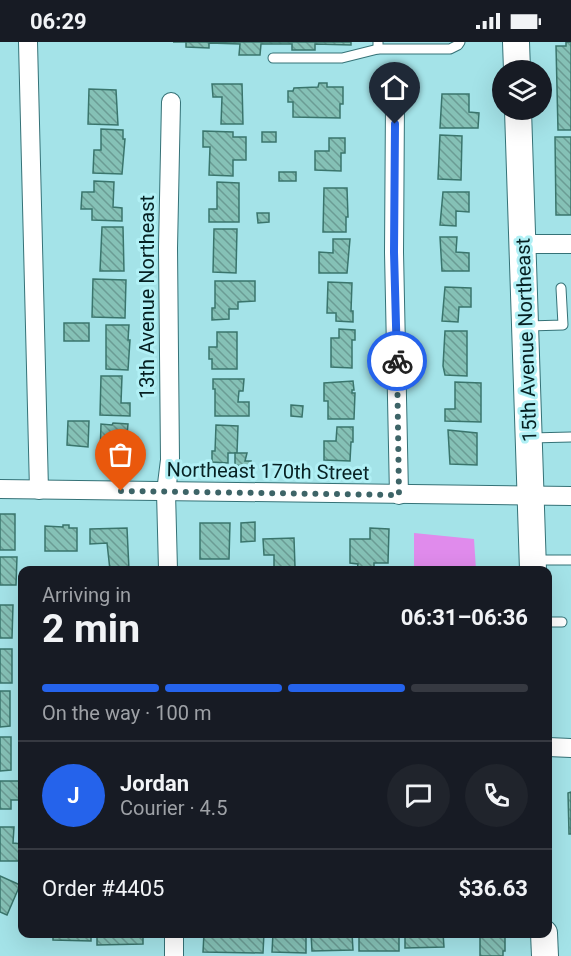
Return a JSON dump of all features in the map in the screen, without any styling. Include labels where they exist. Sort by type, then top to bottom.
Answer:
[{"type":"main road","points":[[516,42],[517,60]]},
{"type":"main road","name":"15th Avenue Northeast","points":[[519,120],[533,565]]},
{"type":"main road","points":[[544,938],[545,956]]},
{"type":"street","points":[[28,42],[39,490]]},
{"type":"street","name":"13th Avenue Northeast","points":[[168,566],[166,492],[170,460],[168,241],[171,102]]},
{"type":"street","points":[[395,102],[394,252],[399,495]]},
{"type":"street","points":[[523,244],[571,244]]},
{"type":"street","name":"Northeast 170th Street","points":[[0,489],[571,496]]},
{"type":"street","points":[[552,747],[571,748]]},
{"type":"street","points":[[174,938],[174,956]]},
{"type":"lane","points":[[273,58],[342,58],[378,45],[450,49],[460,42]]},
{"type":"lane","points":[[526,326],[563,325],[561,288]]},
{"type":"lane","points":[[530,438],[571,437]]},
{"type":"lane","points":[[533,565],[571,560]]},
{"type":"lane","points":[[552,622],[562,622]]},
{"type":"shaded area","points":[[414,533],[474,539],[476,566],[414,566]]},
{"type":"building","points":[[186,42],[351,42],[351,45],[315,44],[315,50],[292,50],[292,44],[261,44],[260,55],[239,55],[240,44],[209,43],[209,48],[186,47]]},
{"type":"building","points":[[566,42],[571,42],[571,130],[558,130],[556,46],[566,46]]},
{"type":"building","points":[[319,83],[327,83],[327,87],[343,87],[340,118],[293,117],[293,102],[288,102],[288,91],[293,91],[294,88],[318,87]]},
{"type":"building","points":[[212,84],[242,84],[243,124],[221,124],[222,97],[213,97]]},
{"type":"building","points":[[89,89],[116,90],[118,125],[88,124]]},
{"type":"building","points":[[442,94],[469,94],[469,112],[479,113],[478,128],[440,128]]},
{"type":"building","points":[[101,129],[123,130],[123,139],[125,139],[122,174],[93,173],[94,150],[101,150]]},
{"type":"building","points":[[203,131],[233,132],[233,137],[246,137],[246,160],[233,160],[233,176],[209,175],[210,147],[203,147]]},
{"type":"building","points":[[262,132],[276,132],[276,142],[262,142]]},
{"type":"building","points":[[440,135],[462,136],[461,180],[438,179]]},
{"type":"building","points":[[555,137],[571,137],[571,215],[556,215]]},
{"type":"building","points":[[329,138],[345,138],[345,153],[341,153],[341,171],[315,170],[315,151],[329,151]]},
{"type":"building","points":[[279,172],[296,172],[296,181],[279,181]]},
{"type":"building","points":[[94,181],[114,182],[113,207],[122,208],[122,221],[92,220],[92,209],[81,209],[82,192],[94,192]]},
{"type":"building","points":[[217,182],[239,183],[239,222],[209,222],[209,209],[217,209]]},
{"type":"building","points":[[324,188],[347,188],[346,232],[323,232]]},
{"type":"building","points":[[443,192],[469,192],[469,212],[456,211],[456,226],[440,225]]},
{"type":"building","points":[[257,213],[269,213],[269,222],[258,223]]},
{"type":"building","points":[[102,227],[123,227],[124,271],[100,271]]},
{"type":"building","points":[[214,229],[237,229],[236,273],[213,272]]},
{"type":"building","points":[[440,237],[457,237],[456,252],[469,253],[469,271],[442,271]]},
{"type":"building","points":[[333,239],[350,239],[347,273],[319,273],[319,252],[333,253]]},
{"type":"building","points":[[93,279],[126,280],[125,318],[92,317]]},
{"type":"building","points":[[215,281],[255,281],[255,301],[238,302],[238,309],[229,309],[229,319],[212,320],[212,308],[215,308]]},
{"type":"building","points":[[328,282],[352,283],[353,322],[336,321],[336,313],[327,313]]},
{"type":"building","points":[[445,287],[471,288],[471,307],[459,307],[458,322],[442,321]]},
{"type":"building","points":[[64,323],[89,323],[89,341],[64,341]]},
{"type":"building","points":[[106,325],[129,325],[128,370],[106,369]]},
{"type":"building","points":[[339,329],[355,330],[355,340],[352,340],[352,368],[331,367],[331,338],[339,338]]},
{"type":"building","points":[[445,331],[467,331],[467,376],[445,375],[443,366]]},
{"type":"building","points":[[217,332],[237,332],[237,369],[212,369],[209,347],[217,347]]},
{"type":"building","points":[[101,376],[122,376],[121,403],[130,403],[130,416],[100,415]]},
{"type":"building","points":[[213,379],[244,379],[243,391],[239,391],[238,402],[249,402],[249,416],[215,416]]},
{"type":"building","points":[[353,381],[354,419],[328,419],[328,401],[324,401],[324,383]]},
{"type":"building","points":[[455,382],[481,383],[481,422],[445,421],[445,409],[455,409]]},
{"type":"building","points":[[291,405],[303,406],[302,417],[291,416]]},
{"type":"building","points":[[68,421],[89,421],[88,447],[67,445]]},
{"type":"building","points":[[113,423],[128,424],[125,457],[100,456],[101,424],[112,425]]},
{"type":"building","points":[[216,425],[238,426],[237,453],[228,453],[228,463],[212,462],[212,451],[215,451]]},
{"type":"building","points":[[337,427],[353,427],[350,461],[324,460],[324,441],[336,441]]},
{"type":"building","points":[[448,430],[477,433],[477,465],[450,464]]},
{"type":"building","points":[[235,453],[247,453],[245,461],[251,461],[250,467],[235,465]]},
{"type":"building","points":[[0,514],[15,514],[15,550],[0,550]]},
{"type":"building","points":[[255,522],[255,541],[241,542],[241,523]]},
{"type":"building","points":[[200,523],[230,523],[229,559],[200,559]]},
{"type":"building","points":[[63,525],[77,528],[77,551],[45,551],[45,526],[63,527]]},
{"type":"building","points":[[127,528],[129,566],[110,566],[107,543],[90,544],[90,529]]},
{"type":"building","points":[[370,528],[389,529],[388,563],[358,566],[358,564],[350,563],[350,539],[370,539]]},
{"type":"building","points":[[294,538],[295,566],[274,566],[274,555],[264,555],[263,539]]},
{"type":"building","points":[[0,557],[17,557],[16,585],[0,585]]},
{"type":"building","points":[[0,605],[13,605],[12,638],[0,638]]},
{"type":"building","points":[[0,649],[12,649],[12,683],[0,683]]},
{"type":"building","points":[[0,691],[10,691],[10,726],[0,727]]},
{"type":"building","points":[[0,737],[11,737],[11,770],[0,771]]},
{"type":"building","points":[[0,781],[18,781],[18,800],[11,800],[11,809],[0,809]]},
{"type":"building","points":[[571,792],[571,834],[569,834],[568,793]]},
{"type":"building","points":[[0,827],[14,827],[13,843],[18,844],[18,861],[0,861]]},
{"type":"building","points":[[0,876],[18,884],[18,890],[7,915],[0,912]]},
{"type":"building","points":[[53,938],[91,938],[91,941],[53,940]]},
{"type":"building","points":[[97,938],[143,938],[143,944],[97,945]]},
{"type":"building","points":[[204,938],[264,938],[263,953],[203,952]]},
{"type":"building","points":[[273,938],[306,938],[306,953],[272,952]]},
{"type":"building","points":[[311,938],[352,938],[353,950],[312,951]]},
{"type":"building","points":[[359,938],[399,938],[399,951],[359,951]]},
{"type":"building","points":[[405,938],[443,938],[444,947],[405,948]]},
{"type":"building","points":[[480,938],[505,938],[503,956],[480,956]]},
{"type":"way so far","points":[[121,491],[399,495],[397,361]]},
{"type":"route","points":[[395,124],[394,252],[397,361]]}]
